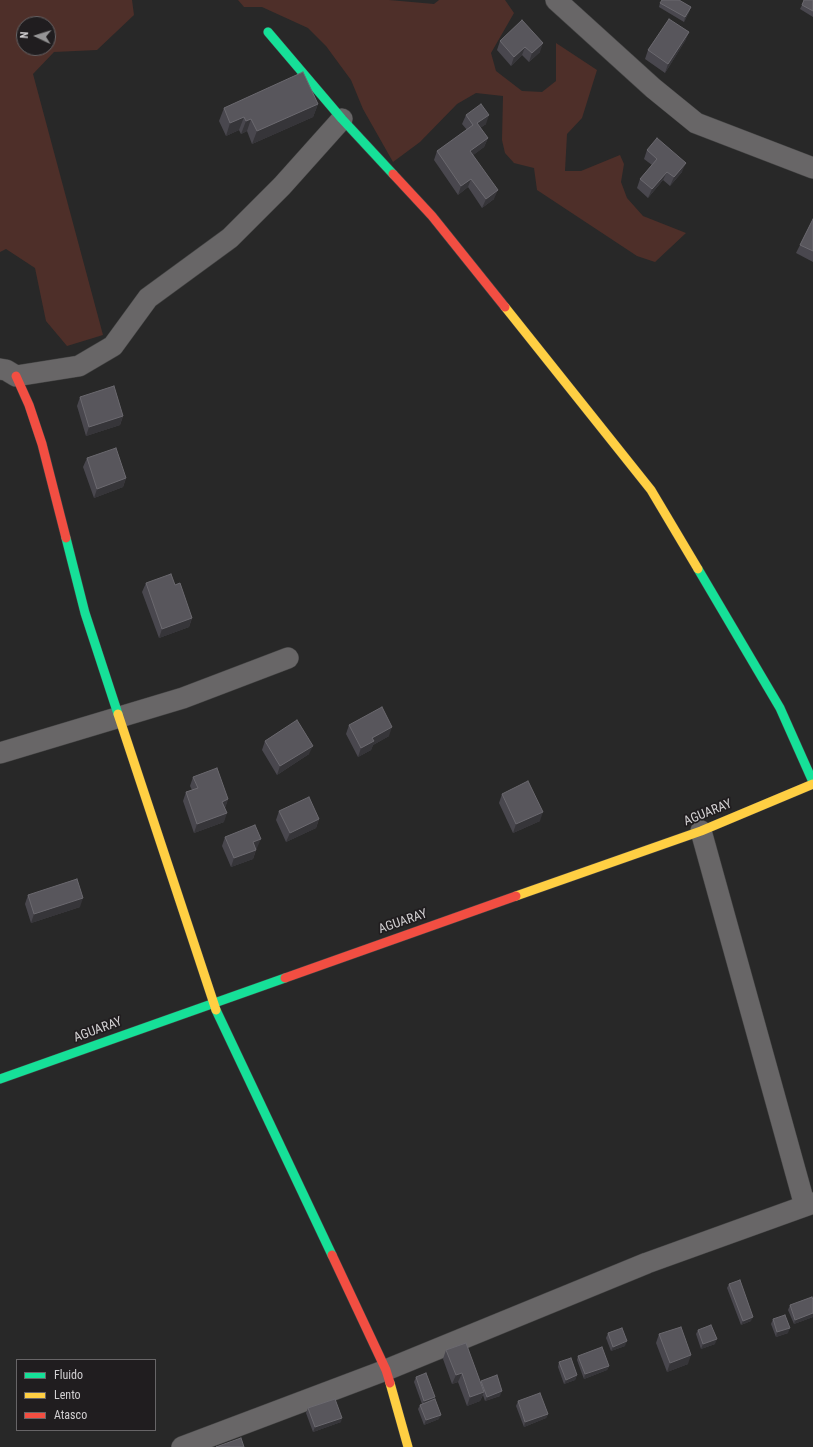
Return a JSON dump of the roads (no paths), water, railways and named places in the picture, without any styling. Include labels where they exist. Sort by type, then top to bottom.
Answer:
[{"type":"street","points":[[556,0],[653,88],[696,123],[813,168]]},
{"type":"street","points":[[268,32],[342,119],[432,216],[544,354],[651,490],[780,708],[813,783]]},
{"type":"street","points":[[342,119],[282,186],[230,238],[148,298],[113,346],[79,366],[8,372],[28,405],[42,444],[85,613],[213,1003],[386,1370],[408,1447]]},
{"type":"street","points":[[0,753],[183,698],[288,658]]},
{"type":"street","name":"AGUARAY","points":[[0,1079],[701,831],[813,783]]},
{"type":"street","points":[[182,1447],[386,1370],[647,1263],[809,1205],[701,831]]}]
